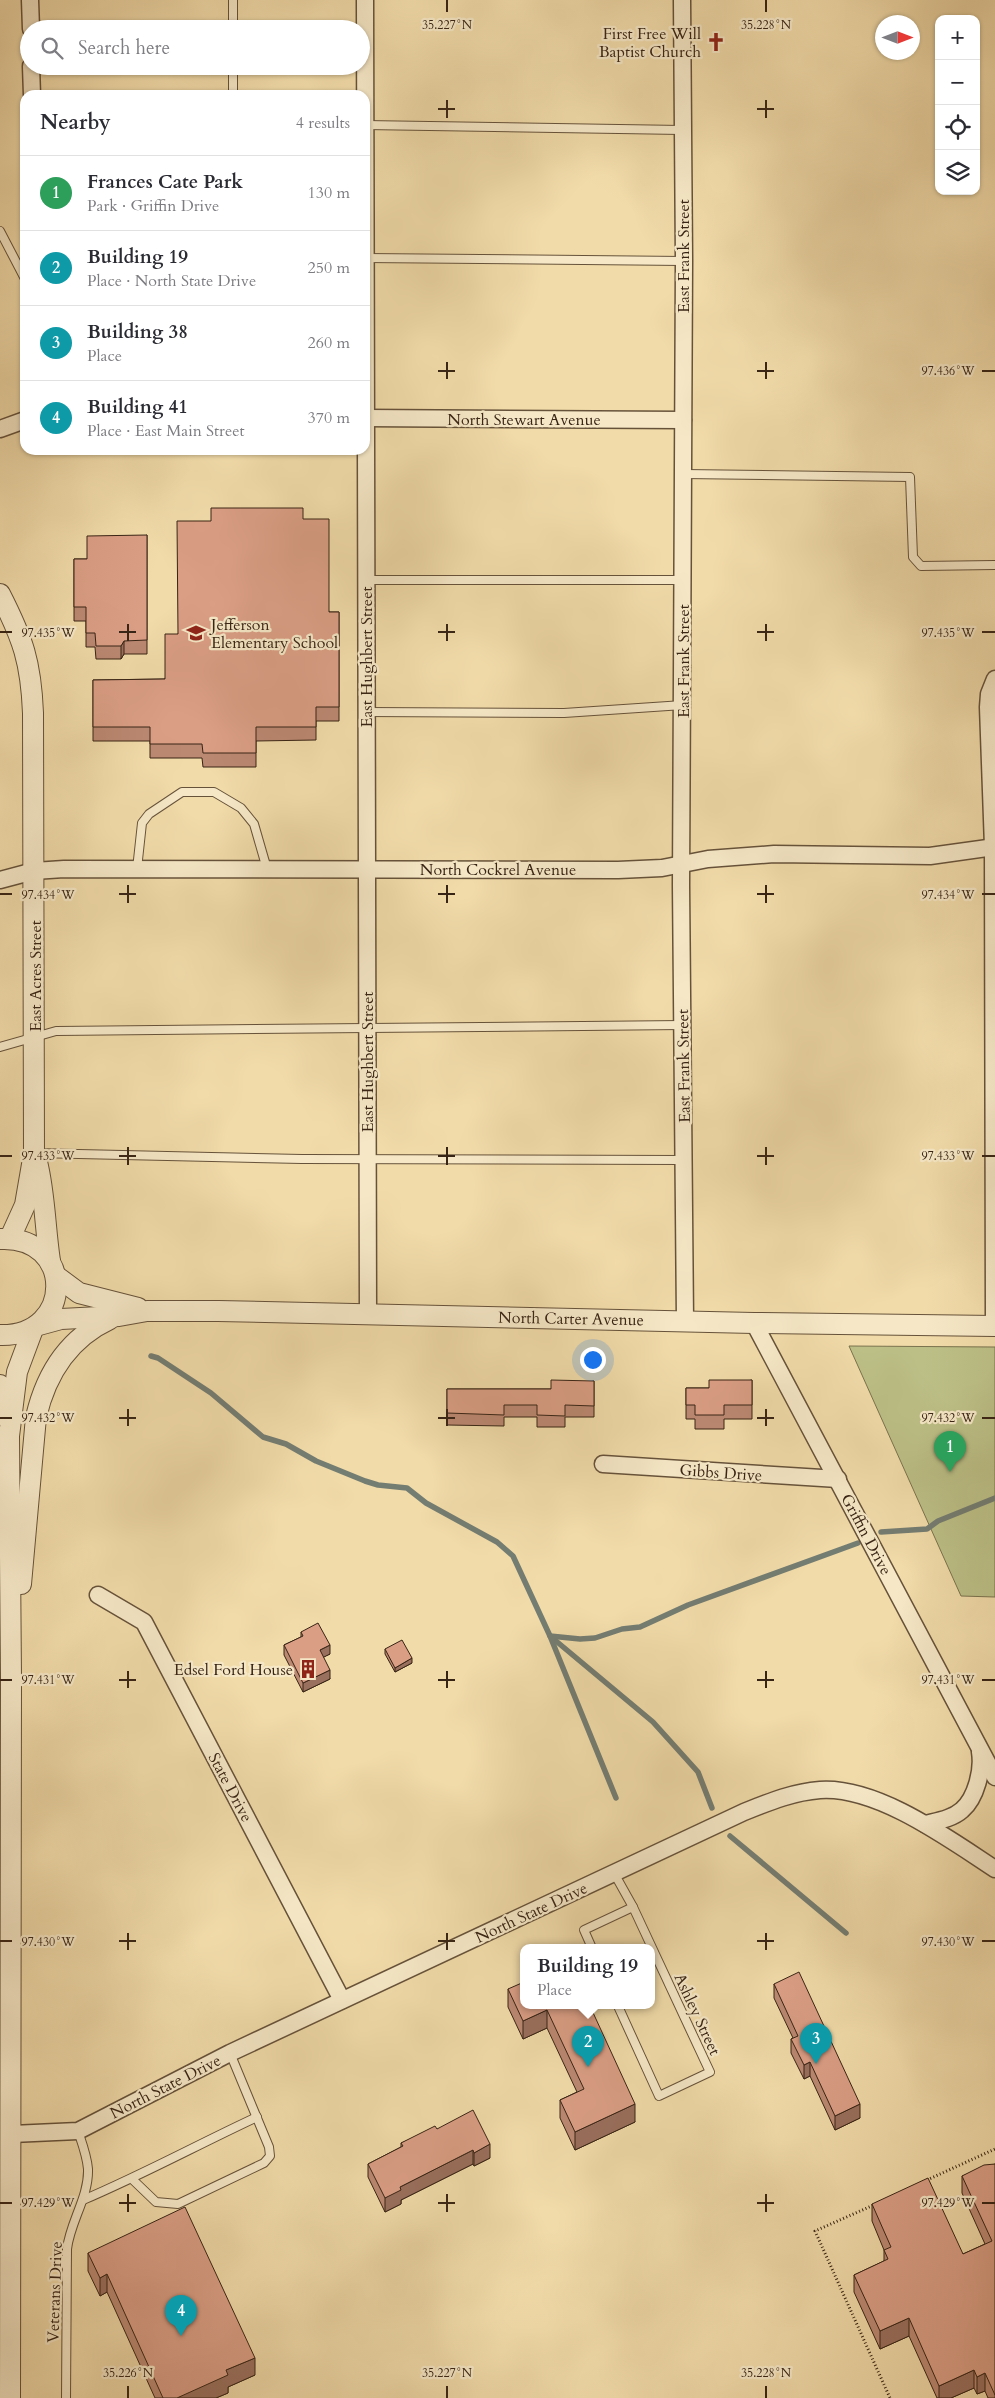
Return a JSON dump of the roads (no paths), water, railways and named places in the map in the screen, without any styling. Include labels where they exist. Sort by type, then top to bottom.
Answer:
[{"type":"street","points":[[30,0],[31,20]]},
{"type":"street","name":"East Hughbert Street","points":[[365,0],[365,20]]},
{"type":"street","name":"East Frank Street","points":[[682,0],[684,261],[681,864],[685,1321]]},
{"type":"street","points":[[31,75],[32,90]]},
{"type":"street","name":"East Hughbert Street","points":[[365,75],[365,90]]},
{"type":"street","name":"North Stewart Avenue","points":[[370,418],[683,420]]},
{"type":"street","points":[[0,429],[20,422]]},
{"type":"street","name":"East Hughbert Street","points":[[365,455],[368,1314]]},
{"type":"street","name":"East Acres Street","points":[[0,594],[21,636],[32,680],[34,872],[34,1153],[24,1205],[5,1238]]},
{"type":"street","points":[[994,1326],[994,847],[988,707],[989,694],[995,678]]},
{"type":"street","name":"North Cockrel Avenue","points":[[0,880],[34,872],[64,868],[618,870],[662,868],[708,859],[774,854],[930,856],[994,847]]},
{"type":"street","name":"East Acres Street","points":[[9,1436],[17,1372],[36,1327],[51,1310],[57,1293],[43,1208],[42,1184],[34,1153]]},
{"type":"street","name":"North Carter Avenue","points":[[5,1238],[26,1241],[37,1247],[53,1269],[79,1293],[147,1311]]},
{"type":"street","name":"North Carter Avenue","points":[[0,1335],[15,1336],[61,1319],[119,1316],[147,1311],[994,1326]]},
{"type":"street","points":[[10,2398],[6,2166],[12,2134],[6,1775],[12,1678],[36,1417],[47,1381],[73,1344],[96,1326],[119,1316]]},
{"type":"street","name":"Griffin Drive","points":[[754,1323],[995,1777]]},
{"type":"street","points":[[0,1385],[9,1436],[12,1678]]},
{"type":"street","name":"Gibbs Drive","points":[[603,1464],[838,1479]]},
{"type":"street","name":"State Drive","points":[[98,1595],[144,1622],[342,2000]]},
{"type":"street","name":"Griffin Drive","points":[[925,1824],[948,1818],[962,1810],[980,1780],[981,1761],[979,1745]]},
{"type":"street","name":"North State Drive","points":[[12,2134],[78,2130],[230,2053],[342,2000],[744,1812],[789,1794],[836,1790],[892,1807],[925,1824],[995,1869]]},
{"type":"lane","points":[[233,0],[233,20]]},
{"type":"lane","points":[[233,75],[233,90]]},
{"type":"lane","points":[[370,125],[682,130]]},
{"type":"lane","points":[[0,231],[20,269]]},
{"type":"lane","points":[[370,258],[684,261]]},
{"type":"lane","points":[[683,474],[910,477],[913,557],[921,566],[995,566]]},
{"type":"lane","points":[[366,580],[683,580]]},
{"type":"lane","points":[[366,712],[564,713],[683,705]]},
{"type":"lane","points":[[137,868],[142,823],[149,814],[182,792],[214,792],[242,808],[254,824],[267,869]]},
{"type":"lane","points":[[0,1047],[56,1031],[683,1025]]},
{"type":"lane","points":[[34,1153],[368,1159],[684,1160]]},
{"type":"lane","name":"Ashley Street","points":[[614,1873],[650,1944]]},
{"type":"lane","points":[[590,1944],[584,1930],[633,1907]]},
{"type":"lane","name":"Ashley Street","points":[[619,2009],[659,2096],[710,2072],[655,1954]]},
{"type":"lane","points":[[132,2180],[156,2202],[178,2204],[264,2163],[270,2156],[269,2146],[230,2053]]},
{"type":"lane","points":[[83,2200],[132,2180],[155,2165],[257,2117]]},
{"type":"lane","name":"Veterans Drive","points":[[66,2398],[67,2249],[69,2234],[83,2200],[88,2168],[78,2130]]},
{"type":"waterway","points":[[151,1356],[158,1358],[211,1393],[263,1437],[286,1444],[316,1461],[365,1481],[378,1485],[407,1488],[426,1503],[497,1542],[513,1556],[550,1636],[653,1722],[698,1772],[712,1808]]},
{"type":"waterway","points":[[881,1532],[927,1529],[938,1521],[995,1498]]},
{"type":"waterway","points":[[616,1798],[550,1636],[580,1639],[595,1638],[622,1629],[640,1627],[688,1605],[858,1543]]},
{"type":"waterway","points":[[730,1836],[846,1933]]},
{"type":"place","name":"First Free Will Baptist Church","points":[[716,42]]},
{"type":"place","name":"Jefferson Elementary School","points":[[196,633]]},
{"type":"place","name":"Frances Cate Park","points":[[950,1472]]},
{"type":"place","name":"Edsel Ford House","points":[[308,1669]]},
{"type":"place","name":"Building 38","points":[[816,2064]]},
{"type":"place","name":"Building 19","points":[[588,2067]]},
{"type":"place","name":"Building 41","points":[[181,2336]]}]
